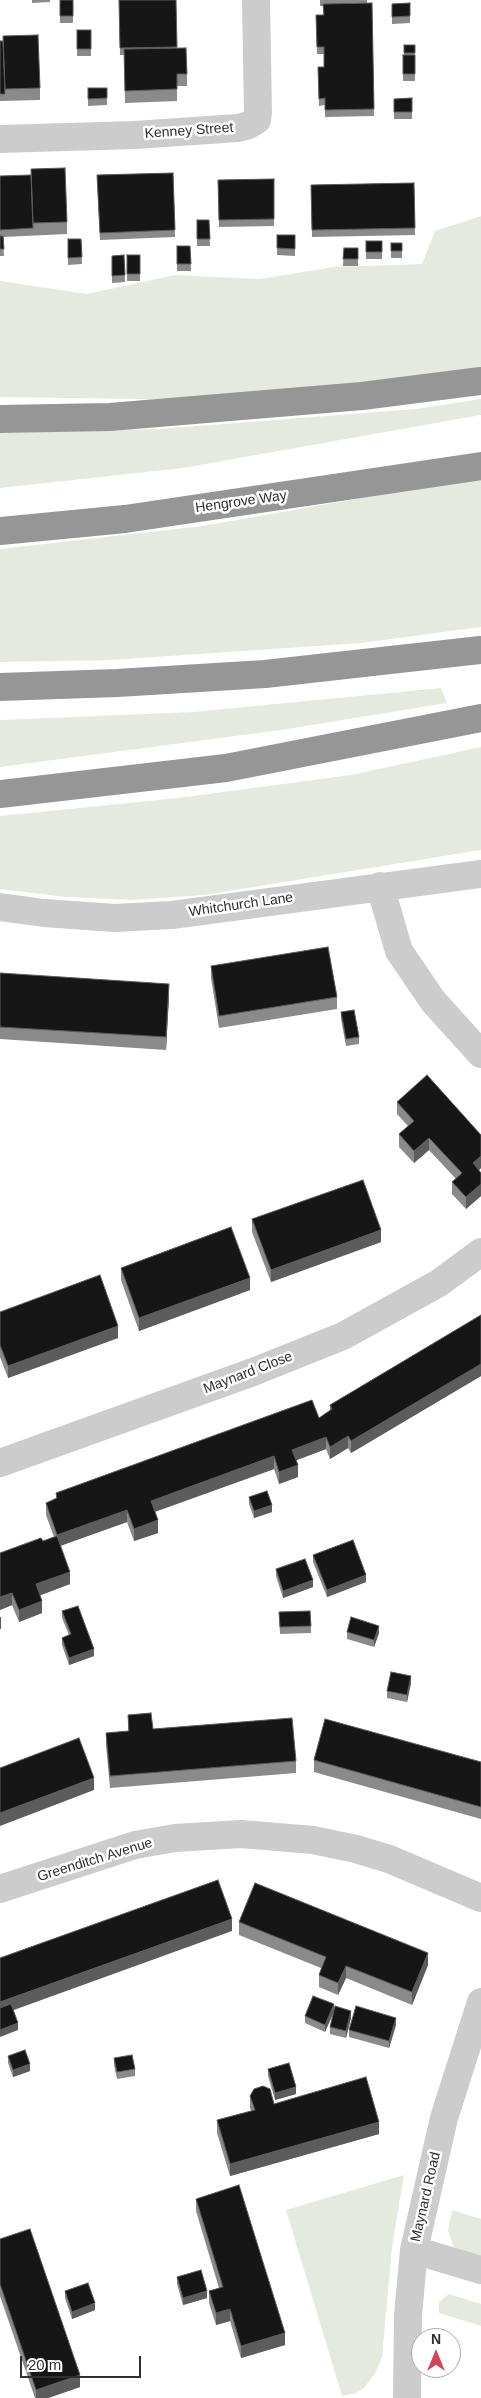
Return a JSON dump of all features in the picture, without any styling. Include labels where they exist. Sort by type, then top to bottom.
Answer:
[{"type":"highway","points":[[0,419],[120,416],[362,396],[481,382]]},
{"type":"highway","name":"Hengrove Way","points":[[0,531],[125,519],[481,466]]},
{"type":"highway","points":[[0,686],[117,683],[265,674],[481,650]]},
{"type":"highway","points":[[0,794],[226,768],[481,718]]},
{"type":"street","name":"Kenney Street","points":[[0,138],[135,135],[238,128],[249,125],[257,120],[258,112],[256,0]]},
{"type":"street","name":"Whitchurch Lane","points":[[0,906],[44,913],[115,918],[172,915],[481,874]]},
{"type":"street","points":[[380,886],[399,951],[433,1001],[481,1054]]},
{"type":"street","name":"Maynard Close","points":[[0,1463],[253,1372],[343,1336],[439,1283],[481,1252]]},
{"type":"street","name":"Greenditch Avenue","points":[[0,1889],[134,1845],[174,1838],[242,1834],[304,1839],[356,1849],[389,1858],[481,1898]]},
{"type":"street","name":"Maynard Road","points":[[407,2398],[408,2315],[414,2250],[444,2118],[481,2002]]},
{"type":"street","points":[[414,2250],[481,2270]]},
{"type":"shaded area","points":[[481,216],[481,368],[429,378],[207,400],[0,397],[0,281],[87,294],[175,275],[260,279],[334,267],[422,264],[435,231]]},
{"type":"shaded area","points":[[481,399],[481,415],[183,468],[0,488],[0,433],[159,429],[416,409]]},
{"type":"shaded area","points":[[481,477],[481,627],[361,643],[111,660],[0,662],[0,549],[203,526]]},
{"type":"shaded area","points":[[441,688],[447,703],[281,730],[0,767],[0,720],[193,712]]},
{"type":"shaded area","points":[[481,747],[481,850],[204,895],[132,900],[66,897],[0,889],[0,816],[178,798],[351,775]]},
{"type":"shaded area","points":[[404,2175],[392,2247],[382,2357],[376,2372],[364,2388],[356,2393],[342,2396],[286,2210]]},
{"type":"shaded area","points":[[452,2210],[481,2219],[481,2258],[455,2250],[448,2231]]},
{"type":"shaded area","points":[[449,2294],[481,2304],[481,2326],[439,2313],[439,2302]]},
{"type":"building","points":[[60,0],[73,0],[73,16],[60,16]]},
{"type":"building","points":[[119,0],[176,0],[177,47],[120,48]]},
{"type":"building","points":[[372,3],[374,109],[325,110],[325,98],[319,99],[318,67],[324,67],[324,47],[317,47],[316,15],[324,15],[323,4]]},
{"type":"building","points":[[410,3],[410,16],[392,17],[392,4]]},
{"type":"building","points":[[77,30],[91,30],[91,49],[77,49]]},
{"type":"building","points":[[38,35],[40,88],[5,89],[3,36]]},
{"type":"building","points":[[0,41],[3,41],[5,94],[0,94]]},
{"type":"building","points":[[404,45],[415,45],[415,53],[404,53]]},
{"type":"building","points":[[186,48],[187,74],[177,74],[177,89],[125,91],[124,49]]},
{"type":"building","points":[[403,55],[415,55],[415,74],[403,74]]},
{"type":"building","points":[[88,88],[107,88],[107,98],[88,99]]},
{"type":"building","points":[[412,98],[412,112],[394,112],[394,99]]},
{"type":"building","points":[[65,168],[67,222],[33,223],[31,169]]},
{"type":"building","points":[[173,173],[175,230],[100,233],[97,175]]},
{"type":"building","points":[[31,175],[33,228],[0,230],[0,176]]},
{"type":"building","points":[[274,179],[274,219],[219,220],[218,180]]},
{"type":"building","points":[[414,183],[415,228],[312,230],[311,185]]},
{"type":"building","points":[[197,220],[209,220],[210,239],[197,239]]},
{"type":"building","points":[[277,235],[295,235],[295,249],[277,248]]},
{"type":"building","points":[[0,236],[3,236],[4,249],[0,249]]},
{"type":"building","points":[[68,239],[81,239],[82,257],[68,258]]},
{"type":"building","points":[[366,241],[382,241],[382,252],[366,252]]},
{"type":"building","points":[[391,243],[402,243],[402,251],[391,251]]},
{"type":"building","points":[[177,246],[190,246],[191,264],[177,264]]},
{"type":"building","points":[[344,248],[358,248],[358,259],[343,259]]},
{"type":"building","points":[[124,255],[125,275],[112,276],[112,256]]},
{"type":"building","points":[[127,255],[140,255],[140,274],[127,274]]},
{"type":"building","points":[[328,947],[337,997],[219,1016],[211,966]]},
{"type":"building","points":[[0,973],[169,984],[166,1037],[0,1027]]},
{"type":"building","points":[[354,1010],[359,1037],[346,1039],[341,1012]]},
{"type":"building","points":[[427,1075],[481,1135],[481,1156],[473,1163],[481,1173],[481,1184],[466,1197],[452,1182],[462,1173],[429,1138],[414,1151],[399,1134],[414,1121],[397,1102]]},
{"type":"building","points":[[363,1180],[381,1230],[271,1270],[252,1219]]},
{"type":"building","points":[[231,1227],[250,1278],[139,1318],[121,1268]]},
{"type":"building","points":[[100,1275],[118,1326],[8,1366],[0,1345],[0,1312]]},
{"type":"building","points":[[481,1315],[481,1364],[351,1441],[348,1436],[330,1447],[326,1437],[292,1450],[298,1465],[279,1472],[274,1456],[151,1501],[158,1520],[134,1529],[127,1510],[57,1535],[46,1503],[57,1498],[56,1493],[312,1400],[319,1418],[332,1409],[330,1405]]},
{"type":"building","points":[[267,1491],[272,1505],[254,1511],[249,1497]]},
{"type":"building","points":[[57,1536],[70,1572],[36,1584],[42,1601],[19,1610],[12,1593],[0,1597],[0,1553],[41,1538],[43,1541]]},
{"type":"building","points":[[353,1540],[366,1575],[327,1590],[313,1555]]},
{"type":"building","points":[[305,1559],[313,1580],[283,1591],[276,1569]]},
{"type":"building","points":[[78,1606],[94,1649],[69,1658],[62,1638],[71,1634],[62,1611]]},
{"type":"building","points":[[310,1611],[311,1626],[280,1627],[279,1612]]},
{"type":"building","points":[[351,1617],[379,1626],[374,1640],[347,1632]]},
{"type":"building","points":[[391,1672],[411,1676],[407,1695],[387,1691]]},
{"type":"building","points":[[151,1713],[153,1729],[292,1718],[296,1761],[110,1776],[106,1733],[129,1731],[128,1715]]},
{"type":"building","points":[[325,1719],[481,1762],[481,1807],[314,1760]]},
{"type":"building","points":[[79,1738],[94,1778],[0,1813],[0,1768]]},
{"type":"building","points":[[218,1880],[232,1919],[0,2002],[0,1958]]},
{"type":"building","points":[[255,1883],[428,1953],[412,1992],[346,1966],[338,1983],[319,1975],[326,1957],[239,1922]]},
{"type":"building","points":[[313,1996],[334,2004],[325,2025],[305,2016]]},
{"type":"building","points":[[11,2004],[18,2023],[0,2030],[0,2008]]},
{"type":"building","points":[[335,2006],[351,2011],[346,2031],[330,2027]]},
{"type":"building","points":[[356,2006],[396,2018],[389,2041],[349,2030]]},
{"type":"building","points":[[25,2050],[30,2064],[13,2070],[8,2056]]},
{"type":"building","points":[[132,2055],[135,2069],[117,2072],[114,2058]]},
{"type":"building","points":[[289,2063],[296,2087],[275,2093],[268,2069]]},
{"type":"building","points":[[366,2077],[379,2122],[230,2164],[217,2120],[255,2110],[250,2096],[254,2089],[263,2086],[270,2089],[274,2104]]},
{"type":"building","points":[[239,2185],[285,2333],[241,2346],[230,2309],[216,2313],[209,2291],[223,2287],[196,2199]]},
{"type":"building","points":[[30,2229],[80,2375],[36,2390],[0,2284],[0,2239]]},
{"type":"building","points":[[201,2270],[207,2291],[183,2298],[177,2277]]},
{"type":"building","points":[[88,2283],[95,2303],[72,2312],[65,2291]]}]
